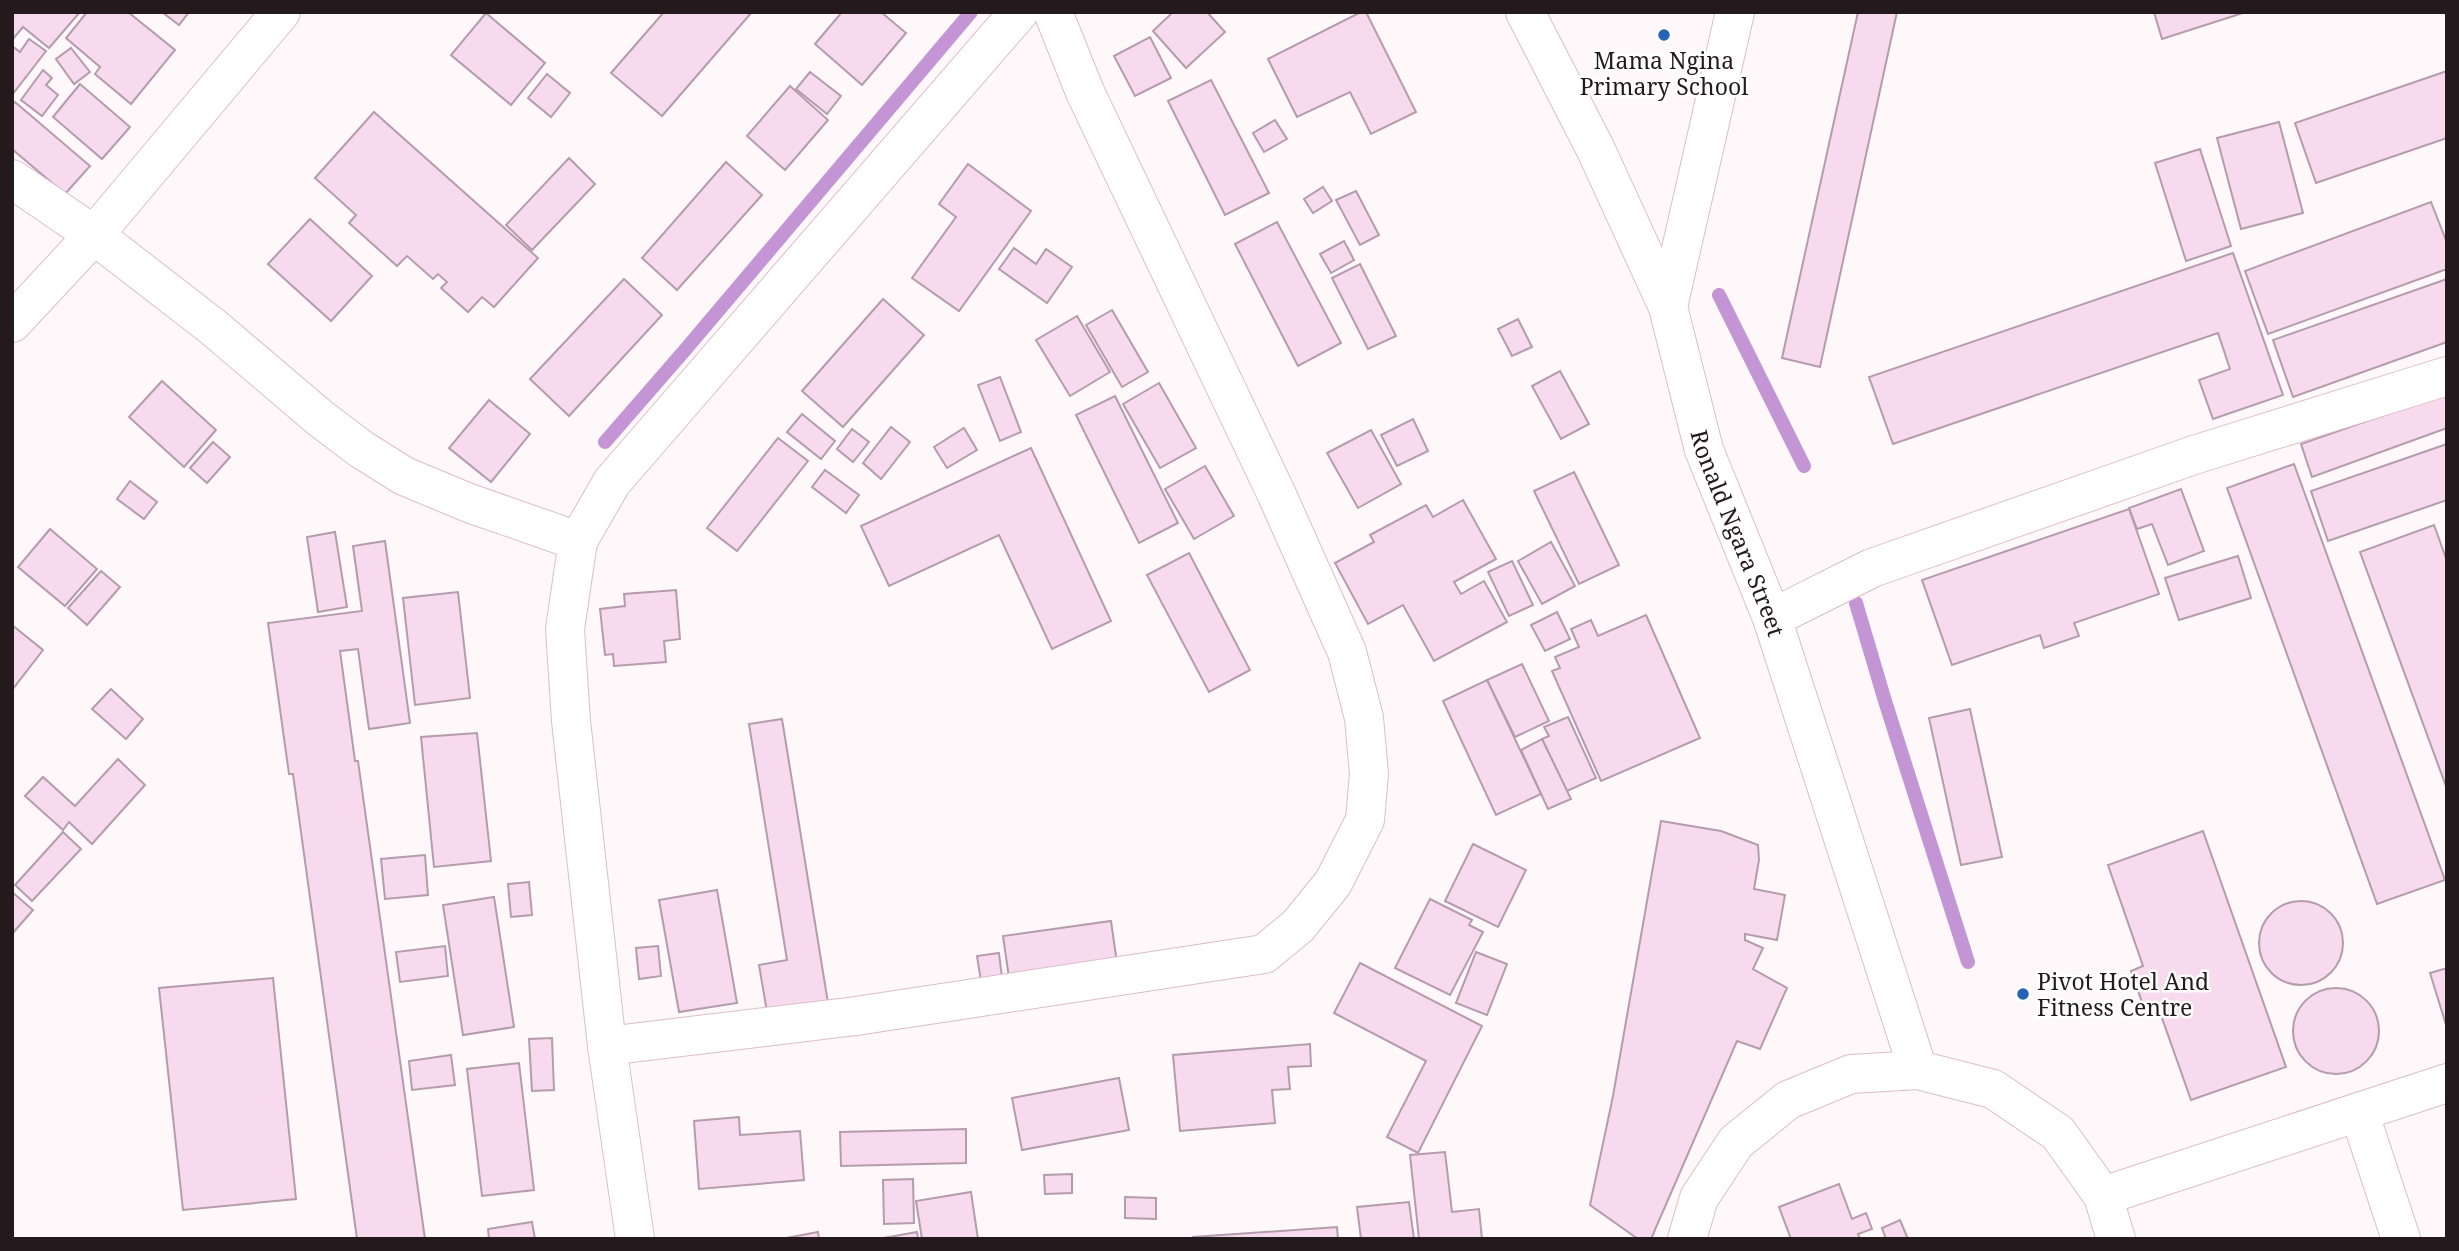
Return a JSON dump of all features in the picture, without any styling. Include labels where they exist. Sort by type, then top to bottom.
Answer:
[{"type":"street","points":[[12,323],[94,235],[281,12]]},
{"type":"street","points":[[635,1239],[607,1046],[571,721],[565,629],[578,541],[612,482],[1019,12]]},
{"type":"street","points":[[607,1046],[856,1016],[1264,954],[1298,926],[1333,883],[1365,820],[1368,774],[1364,718],[1347,652],[1277,495],[1085,93],[1053,12]]},
{"type":"street","name":"Ronald Ngara Street","points":[[1525,12],[1596,150],[1668,307],[1704,450],[1772,618],[1918,1069]]},
{"type":"street","points":[[1668,307],[1735,12]]},
{"type":"street","points":[[12,179],[94,235],[213,327],[360,449],[404,476],[578,541]]},
{"type":"street","points":[[1772,618],[1872,568],[2194,455],[2447,376]]},
{"type":"street","points":[[1687,1239],[1699,1198],[1736,1142],[1788,1100],[1851,1074],[1918,1069],[1993,1089],[2058,1133],[2103,1196],[2116,1239]]},
{"type":"street","points":[[2103,1196],[2447,1083]]},
{"type":"street","points":[[2359,1112],[2401,1239]]},
{"type":"building","points":[[12,12],[80,12],[49,48],[23,27],[12,40]]},
{"type":"building","points":[[87,12],[128,12],[175,50],[131,104],[95,74],[100,67],[66,38]]},
{"type":"building","points":[[162,12],[189,12],[179,25]]},
{"type":"building","points":[[664,12],[752,12],[662,116],[611,73]]},
{"type":"building","points":[[842,12],[881,12],[906,33],[862,85],[815,44]]},
{"type":"building","points":[[1173,12],[1207,12],[1225,32],[1186,68],[1153,31]]},
{"type":"building","points":[[1361,12],[1366,12],[1416,112],[1371,134],[1350,92],[1297,117],[1268,59]]},
{"type":"building","points":[[1858,12],[1897,12],[1820,367],[1782,358]]},
{"type":"building","points":[[2154,12],[2246,12],[2162,39]]},
{"type":"building","points":[[486,13],[545,63],[511,105],[451,55]]},
{"type":"building","points":[[1150,37],[1171,78],[1135,96],[1114,56]]},
{"type":"building","points":[[29,39],[46,51],[12,95],[12,46],[20,52]]},
{"type":"building","points":[[71,48],[90,72],[74,84],[56,59]]},
{"type":"building","points":[[43,70],[52,78],[46,85],[58,95],[42,116],[21,100]]},
{"type":"building","points":[[2447,71],[2447,138],[2316,183],[2295,123]]},
{"type":"building","points":[[810,72],[841,96],[827,114],[796,89]]},
{"type":"building","points":[[547,74],[570,93],[551,117],[528,98]]},
{"type":"building","points":[[1211,80],[1269,193],[1225,215],[1168,101]]},
{"type":"building","points":[[80,84],[130,127],[102,159],[53,117]]},
{"type":"building","points":[[790,86],[828,120],[785,170],[747,136]]},
{"type":"building","points":[[15,102],[90,166],[65,194],[12,149],[12,105]]},
{"type":"building","points":[[374,112],[538,258],[494,307],[482,297],[468,312],[441,288],[447,282],[438,274],[433,279],[407,256],[397,266],[349,223],[356,215],[315,178]]},
{"type":"building","points":[[1275,120],[1287,139],[1264,152],[1253,133]]},
{"type":"building","points":[[2279,122],[2303,213],[2241,229],[2217,138]]},
{"type":"building","points":[[2200,149],[2231,246],[2186,261],[2155,163]]},
{"type":"building","points":[[569,158],[595,184],[532,250],[506,225]]},
{"type":"building","points":[[726,162],[762,195],[677,290],[642,258]]},
{"type":"building","points":[[968,164],[1031,211],[959,311],[912,278],[956,217],[939,204]]},
{"type":"building","points":[[1323,187],[1332,201],[1313,213],[1304,199]]},
{"type":"building","points":[[1356,191],[1379,235],[1360,245],[1336,200]]},
{"type":"building","points":[[2431,202],[2447,243],[2447,269],[2268,334],[2245,271]]},
{"type":"building","points":[[310,219],[372,276],[331,321],[268,264]]},
{"type":"building","points":[[1277,222],[1341,343],[1298,366],[1235,244]]},
{"type":"building","points":[[1344,241],[1354,260],[1331,273],[1320,254]]},
{"type":"building","points":[[1014,248],[1036,264],[1046,249],[1072,267],[1047,303],[999,269]]},
{"type":"building","points":[[2233,253],[2283,395],[2213,419],[2199,380],[2230,369],[2218,333],[1893,444],[1869,377]]},
{"type":"building","points":[[1360,264],[1396,336],[1368,349],[1332,278]]},
{"type":"building","points":[[624,279],[662,315],[569,416],[530,379]]},
{"type":"building","points":[[2447,279],[2447,342],[2293,397],[2273,340]]},
{"type":"building","points":[[883,299],[924,335],[843,427],[802,391]]},
{"type":"building","points":[[1112,310],[1148,372],[1122,387],[1086,325]]},
{"type":"building","points":[[1077,316],[1110,372],[1070,396],[1036,340]]},
{"type":"building","points":[[1518,319],[1532,347],[1512,356],[1498,329]]},
{"type":"building","points":[[1560,371],[1589,424],[1561,439],[1532,386]]},
{"type":"building","points":[[1000,377],[1021,432],[1000,441],[978,385]]},
{"type":"building","points":[[162,381],[216,430],[184,467],[129,417]]},
{"type":"building","points":[[1159,383],[1196,448],[1160,468],[1123,404]]},
{"type":"building","points":[[2447,393],[2447,428],[2312,477],[2301,444]]},
{"type":"building","points":[[1115,396],[1178,523],[1139,543],[1076,415]]},
{"type":"building","points":[[489,400],[530,434],[491,482],[449,448]]},
{"type":"building","points":[[802,414],[835,441],[821,459],[787,432]]},
{"type":"building","points":[[1413,419],[1428,451],[1397,466],[1381,435]]},
{"type":"building","points":[[891,427],[910,442],[881,479],[863,463]]},
{"type":"building","points":[[964,428],[977,450],[947,468],[934,447]]},
{"type":"building","points":[[852,429],[869,442],[853,462],[837,449]]},
{"type":"building","points":[[1371,430],[1401,484],[1358,508],[1327,453]]},
{"type":"building","points":[[778,438],[808,461],[737,551],[707,528]]},
{"type":"building","points":[[213,442],[230,457],[207,483],[190,468]]},
{"type":"building","points":[[2447,444],[2447,500],[2328,541],[2311,491]]},
{"type":"building","points":[[1031,448],[1111,621],[1052,649],[999,535],[889,586],[861,526]]},
{"type":"building","points":[[2294,464],[2445,880],[2377,904],[2227,488]]},
{"type":"building","points":[[1205,466],[1234,516],[1194,539],[1165,489]]},
{"type":"building","points":[[825,470],[859,495],[846,513],[812,487]]},
{"type":"building","points":[[1574,472],[1619,565],[1579,584],[1534,491]]},
{"type":"building","points":[[130,481],[157,502],[144,519],[117,499]]},
{"type":"building","points":[[2181,489],[2204,551],[2168,565],[2152,524],[2137,529],[2129,508]]},
{"type":"building","points":[[1463,500],[1496,559],[1454,582],[1461,594],[1484,581],[1507,622],[1434,661],[1403,605],[1368,624],[1335,563],[1374,542],[1370,535],[1426,505],[1433,517]]},
{"type":"building","points":[[2129,509],[2159,594],[2074,623],[2079,636],[2044,648],[2040,635],[1952,665],[1922,580]]},
{"type":"building","points":[[2434,525],[2447,561],[2447,789],[2360,552]]},
{"type":"building","points":[[50,529],[97,569],[65,606],[18,567]]},
{"type":"building","points":[[335,532],[347,607],[318,612],[307,537]]},
{"type":"building","points":[[385,541],[410,723],[369,729],[358,649],[340,651],[425,1239],[357,1239],[293,774],[289,774],[268,623],[362,611],[353,546]]},
{"type":"building","points":[[1551,542],[1575,586],[1542,604],[1518,561]]},
{"type":"building","points":[[1189,553],[1250,670],[1209,692],[1147,575]]},
{"type":"building","points":[[2238,556],[2251,598],[2179,620],[2165,578]]},
{"type":"building","points":[[1512,561],[1533,605],[1509,616],[1488,572]]},
{"type":"building","points":[[101,571],[120,587],[87,625],[68,608]]},
{"type":"building","points":[[676,590],[680,639],[664,641],[666,662],[614,666],[613,654],[605,655],[600,609],[625,606],[624,594]]},
{"type":"building","points":[[458,592],[470,698],[415,705],[403,598]]},
{"type":"building","points":[[1557,612],[1570,639],[1545,651],[1531,625]]},
{"type":"building","points":[[1646,615],[1700,738],[1601,781],[1552,671],[1560,668],[1555,657],[1579,647],[1571,629],[1591,620],[1598,636]]},
{"type":"building","points":[[12,625],[43,650],[12,690]]},
{"type":"building","points":[[1522,664],[1549,721],[1515,737],[1487,680]]},
{"type":"building","points":[[1487,680],[1541,794],[1496,815],[1443,701]]},
{"type":"building","points":[[111,689],[143,719],[126,739],[92,709]]},
{"type":"building","points":[[1970,709],[2002,857],[1961,865],[1929,718]]},
{"type":"building","points":[[1568,717],[1596,778],[1567,791],[1542,739],[1549,736],[1544,727]]},
{"type":"building","points":[[782,719],[828,1003],[767,1012],[759,965],[787,960],[749,724]]},
{"type":"building","points":[[477,733],[491,861],[434,867],[421,737]]},
{"type":"building","points":[[1542,739],[1571,799],[1548,809],[1521,750]]},
{"type":"building","points":[[118,759],[145,785],[92,844],[69,822],[63,830],[25,796],[43,777],[75,806]]},
{"type":"building","points":[[1661,821],[1721,831],[1758,845],[1759,860],[1754,889],[1785,895],[1777,940],[1745,934],[1745,940],[1763,948],[1753,969],[1787,988],[1760,1049],[1737,1041],[1651,1239],[1638,1239],[1590,1205],[1613,1096]]},
{"type":"building","points":[[2203,831],[2286,1067],[2191,1100],[2157,1004],[2144,1008],[2131,971],[2143,966],[2108,865]]},
{"type":"building","points":[[63,832],[81,849],[32,901],[15,885]]},
{"type":"building","points":[[1473,844],[1526,870],[1498,927],[1445,901]]},
{"type":"building","points":[[425,855],[428,895],[385,899],[381,859]]},
{"type":"building","points":[[529,882],[532,915],[511,917],[508,884]]},
{"type":"building","points":[[717,890],[737,1003],[679,1012],[659,900]]},
{"type":"building","points":[[12,892],[33,910],[12,934]]},
{"type":"building","points":[[494,897],[514,1027],[463,1035],[443,905]]},
{"type":"building","points":[[1430,899],[1472,920],[1469,925],[1483,932],[1450,995],[1395,968]]},
{"type":"building","points":[[2301,901],[2317,904],[2331,913],[2340,927],[2343,943],[2340,959],[2331,973],[2317,982],[2301,985],[2285,982],[2271,973],[2262,959],[2259,943],[2262,927],[2271,913],[2285,904]]},
{"type":"building","points":[[1111,921],[1117,963],[1009,978],[1003,936]]},
{"type":"building","points":[[445,946],[448,976],[400,982],[396,952]]},
{"type":"building","points":[[658,946],[661,976],[639,979],[636,948]]},
{"type":"building","points":[[1476,952],[1507,964],[1487,1015],[1456,1003]]},
{"type":"building","points":[[999,953],[1002,978],[981,981],[977,956]]},
{"type":"building","points":[[1360,963],[1482,1026],[1418,1153],[1387,1137],[1426,1061],[1334,1013]]},
{"type":"building","points":[[2447,968],[2447,1028],[2430,973]]},
{"type":"building","points":[[273,978],[296,1199],[183,1210],[159,988]]},
{"type":"building","points":[[2336,988],[2353,991],[2367,1000],[2376,1014],[2379,1031],[2376,1048],[2367,1062],[2353,1071],[2336,1074],[2319,1071],[2305,1062],[2296,1048],[2293,1031],[2296,1014],[2305,1000],[2319,991]]},
{"type":"building","points":[[552,1038],[554,1090],[532,1091],[529,1039]]},
{"type":"building","points":[[1310,1044],[1311,1066],[1288,1067],[1290,1089],[1272,1090],[1275,1123],[1180,1131],[1173,1055]]},
{"type":"building","points":[[451,1055],[455,1085],[412,1090],[409,1061]]},
{"type":"building","points":[[519,1063],[534,1190],[482,1196],[467,1069]]},
{"type":"building","points":[[1119,1078],[1129,1130],[1022,1150],[1012,1098]]},
{"type":"building","points":[[739,1117],[740,1135],[800,1131],[804,1180],[699,1189],[694,1121]]},
{"type":"building","points":[[966,1129],[966,1163],[841,1166],[840,1132]]},
{"type":"building","points":[[1445,1152],[1452,1212],[1479,1209],[1482,1239],[1419,1239],[1410,1155]]},
{"type":"building","points":[[1072,1174],[1072,1193],[1045,1194],[1044,1175]]},
{"type":"building","points":[[913,1179],[914,1223],[884,1224],[883,1180]]},
{"type":"building","points":[[1839,1184],[1852,1219],[1866,1213],[1872,1229],[1858,1234],[1860,1239],[1791,1239],[1779,1207]]},
{"type":"building","points":[[971,1192],[978,1239],[922,1239],[916,1201]]},
{"type":"building","points":[[1125,1197],[1156,1198],[1156,1219],[1125,1218]]},
{"type":"building","points":[[1409,1202],[1414,1239],[1361,1239],[1357,1207]]},
{"type":"building","points":[[1900,1220],[1908,1239],[1886,1239],[1882,1228]]},
{"type":"building","points":[[532,1222],[535,1239],[489,1239],[488,1229]]},
{"type":"building","points":[[1337,1227],[1338,1239],[1193,1239],[1193,1237]]},
{"type":"building","points":[[818,1232],[819,1239],[781,1239]]},
{"type":"building","points":[[917,1232],[918,1239],[878,1239]]},
{"type":"waterway","points":[[605,442],[971,12]]},
{"type":"waterway","points":[[1719,295],[1804,466]]},
{"type":"waterway","points":[[1856,603],[1968,962]]},
{"type":"place","name":"Mama Ngina Primary School","points":[[1664,35]]},
{"type":"place","name":"Pivot Hotel And Fitness Centre","points":[[2023,994]]}]
